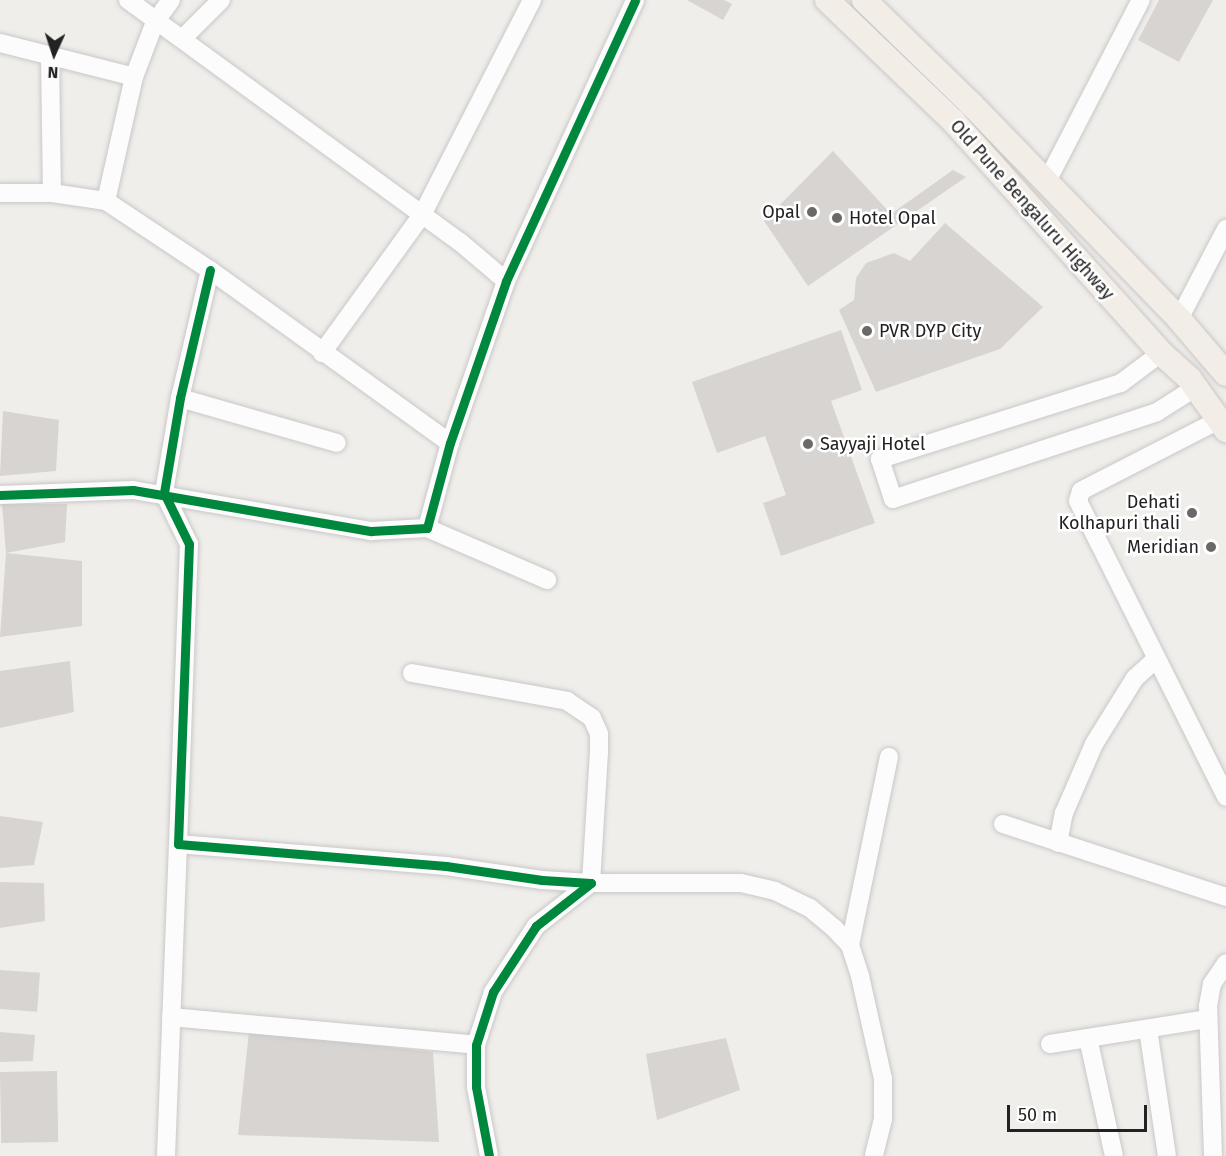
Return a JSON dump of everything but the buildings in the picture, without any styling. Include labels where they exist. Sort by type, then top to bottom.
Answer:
[{"type":"main road","name":"Old Pune Bengaluru Highway","points":[[827,0],[954,122],[1161,353],[1196,388],[1222,425]]},
{"type":"main road","name":"Old Pune Bengaluru Highway","points":[[864,0],[1179,319],[1226,374]]},
{"type":"street","points":[[128,0],[155,22],[182,39],[422,215],[506,281]]},
{"type":"street","points":[[106,201],[134,77],[155,22],[171,0]]},
{"type":"street","points":[[182,39],[221,0]]},
{"type":"street","points":[[322,353],[422,215],[532,0]]},
{"type":"street","points":[[427,528],[450,444],[506,281],[635,0]]},
{"type":"street","points":[[1046,183],[1141,0]]},
{"type":"street","points":[[0,43],[134,77]]},
{"type":"street","points":[[50,56],[52,193]]},
{"type":"street","points":[[0,192],[52,193],[106,201],[210,270],[450,444]]},
{"type":"street","points":[[1179,319],[1226,229]]},
{"type":"street","points":[[166,1156],[189,544],[164,493],[180,398],[210,270]]},
{"type":"street","points":[[1161,353],[1121,383],[880,459],[893,499],[1156,412],[1196,388]]},
{"type":"street","points":[[180,398],[337,443]]},
{"type":"street","points":[[1222,425],[1081,490],[1078,501],[1226,797]]},
{"type":"street","points":[[0,495],[133,490],[164,493],[199,504],[371,531],[427,528],[548,580]]},
{"type":"street","points":[[1058,843],[1064,813],[1094,744],[1135,678],[1156,658]]},
{"type":"street","points":[[411,673],[567,701],[592,718],[599,734],[591,883],[536,926],[512,959],[493,992],[476,1045],[476,1087],[489,1156]]},
{"type":"street","points":[[874,1156],[883,1119],[882,1079],[872,1022],[850,945],[889,757]]},
{"type":"street","points":[[1003,824],[1226,897]]},
{"type":"street","points":[[178,844],[446,866],[542,880],[591,883],[741,883],[775,891],[810,908],[850,945]]},
{"type":"street","points":[[1213,1156],[1208,1019],[1212,984],[1226,963]]},
{"type":"street","points":[[171,1017],[476,1045]]},
{"type":"street","points":[[1050,1044],[1208,1019]]},
{"type":"street","points":[[1148,1029],[1167,1156]]},
{"type":"street","points":[[1088,1038],[1114,1156]]},
{"type":"cycle path","points":[[0,495],[133,490],[371,531],[427,528],[450,443],[506,281],[635,0]]},
{"type":"cycle path","points":[[210,270],[180,398],[164,493],[189,544],[178,844],[446,866],[542,880],[591,883],[536,926],[493,992],[476,1045],[476,1087],[489,1156]]},
{"type":"place","name":"Opal","points":[[812,212]]},
{"type":"place","name":"Hotel Opal","points":[[837,218]]},
{"type":"place","name":"PVR DYP City","points":[[867,331]]},
{"type":"place","name":"Sayyaji Hotel","points":[[808,444]]},
{"type":"place","name":"Dehati Kolhapuri thali","points":[[1192,513]]},
{"type":"place","name":"Meridian","points":[[1211,547]]}]
